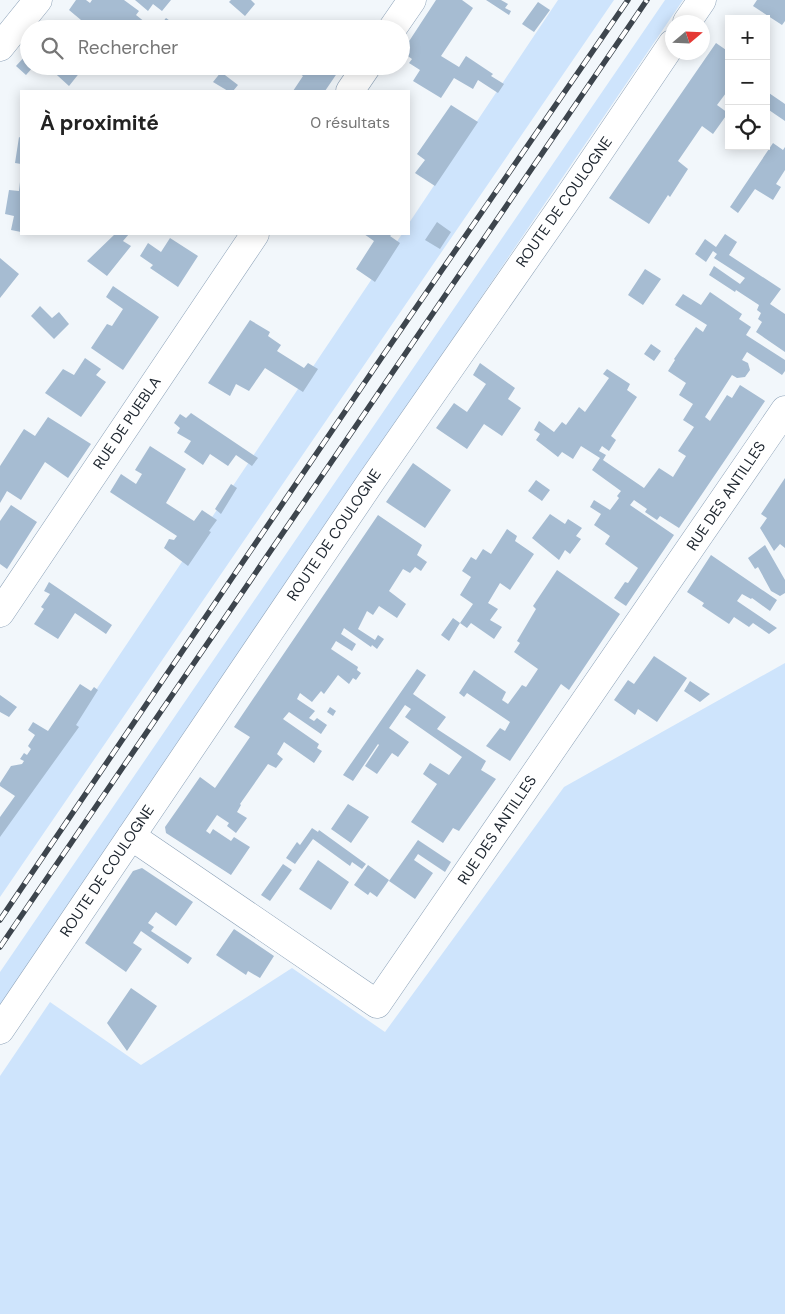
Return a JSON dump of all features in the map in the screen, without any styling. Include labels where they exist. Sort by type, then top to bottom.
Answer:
[{"type":"street","points":[[22,20],[38,0]]},
{"type":"street","points":[[398,20],[412,0]]},
{"type":"street","points":[[692,15],[702,0]]},
{"type":"street","points":[[0,47],[20,22]]},
{"type":"street","name":"ROUTE DE COULOGNE","points":[[0,1030],[372,480],[568,198],[665,54]]},
{"type":"street","points":[[351,90],[361,75]]},
{"type":"street","name":"RUE DE PUEBLA","points":[[0,613],[254,235]]},
{"type":"street","name":"RUE DES ANTILLES","points":[[131,836],[378,1004],[785,410]]},
{"type":"shaded area","points":[[558,0],[614,0],[0,897],[0,833],[401,235],[410,235],[410,222]]},
{"type":"shaded area","points":[[665,0],[683,0],[673,15],[665,15],[665,27],[0,1006],[0,972]]},
{"type":"shaded area","points":[[785,663],[785,1314],[0,1314],[0,1076],[50,1002],[141,1065],[292,968],[385,1032],[564,787]]},
{"type":"building","points":[[76,0],[86,0],[90,3],[92,0],[124,0],[139,11],[136,15],[142,20],[81,20],[69,10]]},
{"type":"building","points":[[135,0],[171,0],[162,11],[153,4],[148,11]]},
{"type":"building","points":[[231,0],[251,0],[255,4],[245,16],[229,2]]},
{"type":"building","points":[[436,0],[462,0],[473,8],[441,56],[459,67],[466,56],[493,74],[491,76],[504,84],[498,93],[478,80],[473,89],[454,78],[441,98],[413,81],[420,70],[410,64],[412,59],[410,58],[410,40]]},
{"type":"building","points":[[486,0],[501,0],[508,4],[505,8],[511,11],[509,15]]},
{"type":"building","points":[[757,0],[785,0],[785,21],[782,25],[770,17],[770,15],[767,15],[753,6]]},
{"type":"building","points":[[538,2],[550,10],[534,32],[522,24]]},
{"type":"building","points":[[716,43],[725,49],[725,94],[717,105],[725,111],[725,117],[713,134],[702,126],[678,161],[688,169],[670,197],[668,195],[649,224],[609,198],[704,60],[710,60],[710,52]]},
{"type":"building","points":[[20,62],[20,70],[16,66]]},
{"type":"building","points":[[57,75],[78,75],[69,86]]},
{"type":"building","points":[[219,75],[225,75],[238,85],[234,90],[226,90],[213,82]]},
{"type":"building","points":[[302,75],[336,75],[326,90],[294,90],[303,76]]},
{"type":"building","points":[[770,94],[785,104],[785,121],[770,111]]},
{"type":"building","points":[[451,105],[478,122],[435,186],[415,173],[425,160],[417,154]]},
{"type":"building","points":[[19,137],[20,164],[15,163]]},
{"type":"building","points":[[773,143],[783,150],[785,147],[785,170],[776,184],[781,187],[773,200],[755,189],[738,213],[730,207]]},
{"type":"building","points":[[20,182],[20,232],[11,230],[14,216],[5,214],[9,190],[19,191]]},
{"type":"building","points":[[437,222],[451,232],[440,249],[425,240]]},
{"type":"building","points":[[725,234],[737,242],[729,255],[781,289],[770,304],[785,314],[785,352],[756,332],[762,322],[758,319],[761,313],[757,310],[759,305],[709,275],[714,266],[740,284],[745,278],[714,258],[717,254],[713,251],[706,262],[695,254],[705,239],[716,247]]},
{"type":"building","points":[[114,235],[128,235],[123,241],[131,246],[107,276],[87,261]]},
{"type":"building","points":[[365,235],[391,235],[400,243],[375,282],[356,269],[374,241]]},
{"type":"building","points":[[170,238],[198,256],[178,287],[150,268],[153,265],[140,256],[148,243],[161,252]]},
{"type":"building","points":[[0,258],[19,274],[0,298]]},
{"type":"building","points":[[645,269],[661,279],[643,305],[628,295]]},
{"type":"building","points":[[113,286],[159,317],[123,370],[91,348],[107,324],[112,326],[123,309],[106,297]]},
{"type":"building","points":[[710,292],[742,314],[739,319],[751,327],[746,335],[785,360],[785,371],[782,375],[747,352],[742,360],[748,363],[750,370],[745,377],[737,378],[732,375],[705,417],[710,421],[727,395],[732,398],[740,385],[765,401],[679,528],[660,516],[657,520],[645,512],[647,509],[634,500],[630,505],[674,535],[626,606],[614,598],[625,582],[628,583],[638,568],[605,544],[610,536],[594,525],[601,514],[590,507],[594,500],[610,510],[619,498],[617,496],[621,491],[592,470],[600,458],[581,446],[573,459],[562,452],[558,457],[536,440],[540,434],[534,430],[539,421],[554,432],[562,422],[566,425],[579,407],[585,412],[609,378],[603,374],[607,369],[630,384],[627,390],[637,397],[611,436],[616,440],[609,451],[602,446],[599,451],[606,455],[603,460],[644,488],[659,468],[673,477],[686,456],[678,451],[694,427],[683,420],[693,404],[679,395],[686,383],[668,371],[696,327],[703,332],[707,325],[675,305],[683,294],[701,305]]},
{"type":"building","points":[[40,306],[52,318],[59,312],[69,324],[54,339],[31,316]]},
{"type":"building","points":[[250,320],[270,332],[268,336],[281,345],[277,351],[304,368],[308,363],[318,369],[303,392],[265,368],[249,391],[236,384],[230,396],[208,383]]},
{"type":"building","points":[[651,344],[661,351],[654,361],[644,354]]},
{"type":"building","points":[[85,358],[101,369],[96,375],[106,382],[81,417],[45,393],[63,369],[74,375]]},
{"type":"building","points":[[480,363],[515,388],[508,399],[521,408],[502,436],[484,424],[467,449],[436,428],[454,403],[467,412],[486,384],[473,375]]},
{"type":"building","points":[[191,413],[258,458],[252,466],[236,455],[228,466],[210,454],[203,465],[184,452],[191,441],[177,433],[180,428],[174,423],[180,414],[186,418]]},
{"type":"building","points":[[48,417],[91,444],[68,478],[45,462],[21,500],[7,491],[0,503],[0,466],[24,429],[35,436]]},
{"type":"building","points":[[150,446],[186,469],[166,503],[194,521],[202,510],[217,520],[188,566],[164,548],[169,539],[174,540],[177,536],[110,492],[121,474],[136,484],[142,474],[135,470]]},
{"type":"building","points":[[413,463],[451,490],[425,528],[386,502]]},
{"type":"building","points":[[785,478],[785,548],[780,544],[774,551],[760,528],[767,518],[761,514]]},
{"type":"building","points":[[536,480],[550,490],[542,501],[528,491]]},
{"type":"building","points":[[231,484],[237,488],[221,514],[215,509]]},
{"type":"building","points":[[11,505],[37,522],[7,569],[0,564],[0,521]]},
{"type":"building","points":[[550,514],[565,524],[568,519],[582,528],[576,536],[581,539],[570,554],[565,550],[559,560],[532,538]]},
{"type":"building","points":[[378,515],[422,545],[417,555],[427,562],[421,571],[415,567],[410,573],[403,569],[389,591],[406,604],[397,618],[379,606],[373,615],[367,611],[358,629],[375,640],[378,635],[384,639],[377,649],[372,645],[371,647],[344,628],[341,634],[356,644],[352,651],[336,641],[331,649],[358,667],[357,670],[361,673],[356,680],[353,678],[349,684],[338,675],[324,694],[321,691],[312,702],[300,693],[297,699],[315,711],[309,718],[314,721],[317,718],[327,725],[321,734],[289,712],[283,719],[319,744],[317,748],[322,751],[314,763],[284,742],[277,754],[283,759],[276,768],[268,764],[240,804],[237,812],[247,818],[236,833],[227,826],[229,823],[217,815],[206,831],[210,834],[213,829],[231,841],[234,837],[250,847],[231,875],[166,833],[165,827],[200,777],[215,788],[250,737],[234,727]]},
{"type":"building","points":[[507,529],[517,536],[515,541],[534,554],[510,590],[500,583],[488,603],[498,609],[490,620],[502,627],[494,639],[471,623],[467,628],[460,623],[473,604],[460,595],[471,577],[462,571],[471,557],[476,560],[483,549],[491,554]]},
{"type":"building","points":[[765,545],[785,580],[785,593],[780,596],[771,591],[758,567],[755,569],[748,558]]},
{"type":"building","points":[[711,555],[777,600],[770,611],[752,598],[742,594],[737,601],[777,628],[769,634],[753,623],[749,627],[734,617],[729,624],[702,606],[704,603],[687,592]]},
{"type":"building","points":[[557,570],[620,614],[569,690],[561,684],[510,761],[486,746],[500,728],[505,731],[510,722],[467,693],[464,697],[459,693],[474,670],[506,692],[502,700],[508,704],[522,685],[526,687],[538,669],[514,652],[520,643],[517,641],[536,609],[533,606]]},
{"type":"building","points":[[49,582],[112,625],[106,634],[75,613],[58,639],[34,624],[44,609],[41,607],[50,594],[44,591]]},
{"type":"building","points":[[453,618],[460,623],[449,641],[441,635]]},
{"type":"building","points":[[654,656],[687,678],[657,722],[638,709],[635,715],[614,700],[628,680],[634,684]]},
{"type":"building","points":[[417,669],[426,675],[413,694],[446,717],[437,729],[486,761],[481,770],[496,779],[459,831],[453,828],[443,843],[411,822],[437,784],[423,774],[430,763],[449,775],[462,757],[405,717],[411,709],[405,705],[389,728],[409,742],[398,757],[392,753],[377,774],[365,766],[378,744],[353,781],[343,775]]},
{"type":"building","points":[[690,681],[710,694],[700,702],[684,691]]},
{"type":"building","points":[[80,684],[91,691],[94,687],[98,690],[76,725],[79,727],[0,837],[0,817],[15,796],[0,786],[0,783],[11,766],[22,764],[24,761],[20,759],[24,753],[27,755],[31,749],[28,746],[35,735],[28,730],[33,722],[48,731]]},
{"type":"building","points":[[0,695],[17,707],[9,717],[0,712]]},
{"type":"building","points":[[330,707],[336,711],[333,716],[327,712]]},
{"type":"building","points":[[348,804],[369,817],[351,843],[331,829]]},
{"type":"building","points":[[312,828],[318,832],[319,830],[366,864],[362,869],[352,862],[350,866],[313,839],[295,864],[286,858],[297,842],[300,845]]},
{"type":"building","points":[[418,840],[451,862],[445,872],[418,854],[414,860],[433,873],[415,899],[389,881]]},
{"type":"building","points":[[318,860],[349,882],[331,910],[299,889]]},
{"type":"building","points":[[283,864],[292,870],[270,901],[261,895]]},
{"type":"building","points":[[368,865],[389,880],[377,897],[370,892],[368,895],[354,885]]},
{"type":"building","points":[[142,868],[193,902],[176,926],[156,912],[148,923],[154,927],[151,931],[192,958],[188,964],[141,931],[133,943],[142,949],[126,972],[85,943],[133,871]]},
{"type":"building","points":[[234,929],[274,956],[260,978],[248,971],[246,975],[216,955]]},
{"type":"building","points":[[131,988],[157,1006],[127,1051],[107,1023]]},
{"type":"railway","points":[[0,920],[382,357],[628,0]]},
{"type":"railway","points":[[0,947],[647,0]]}]
